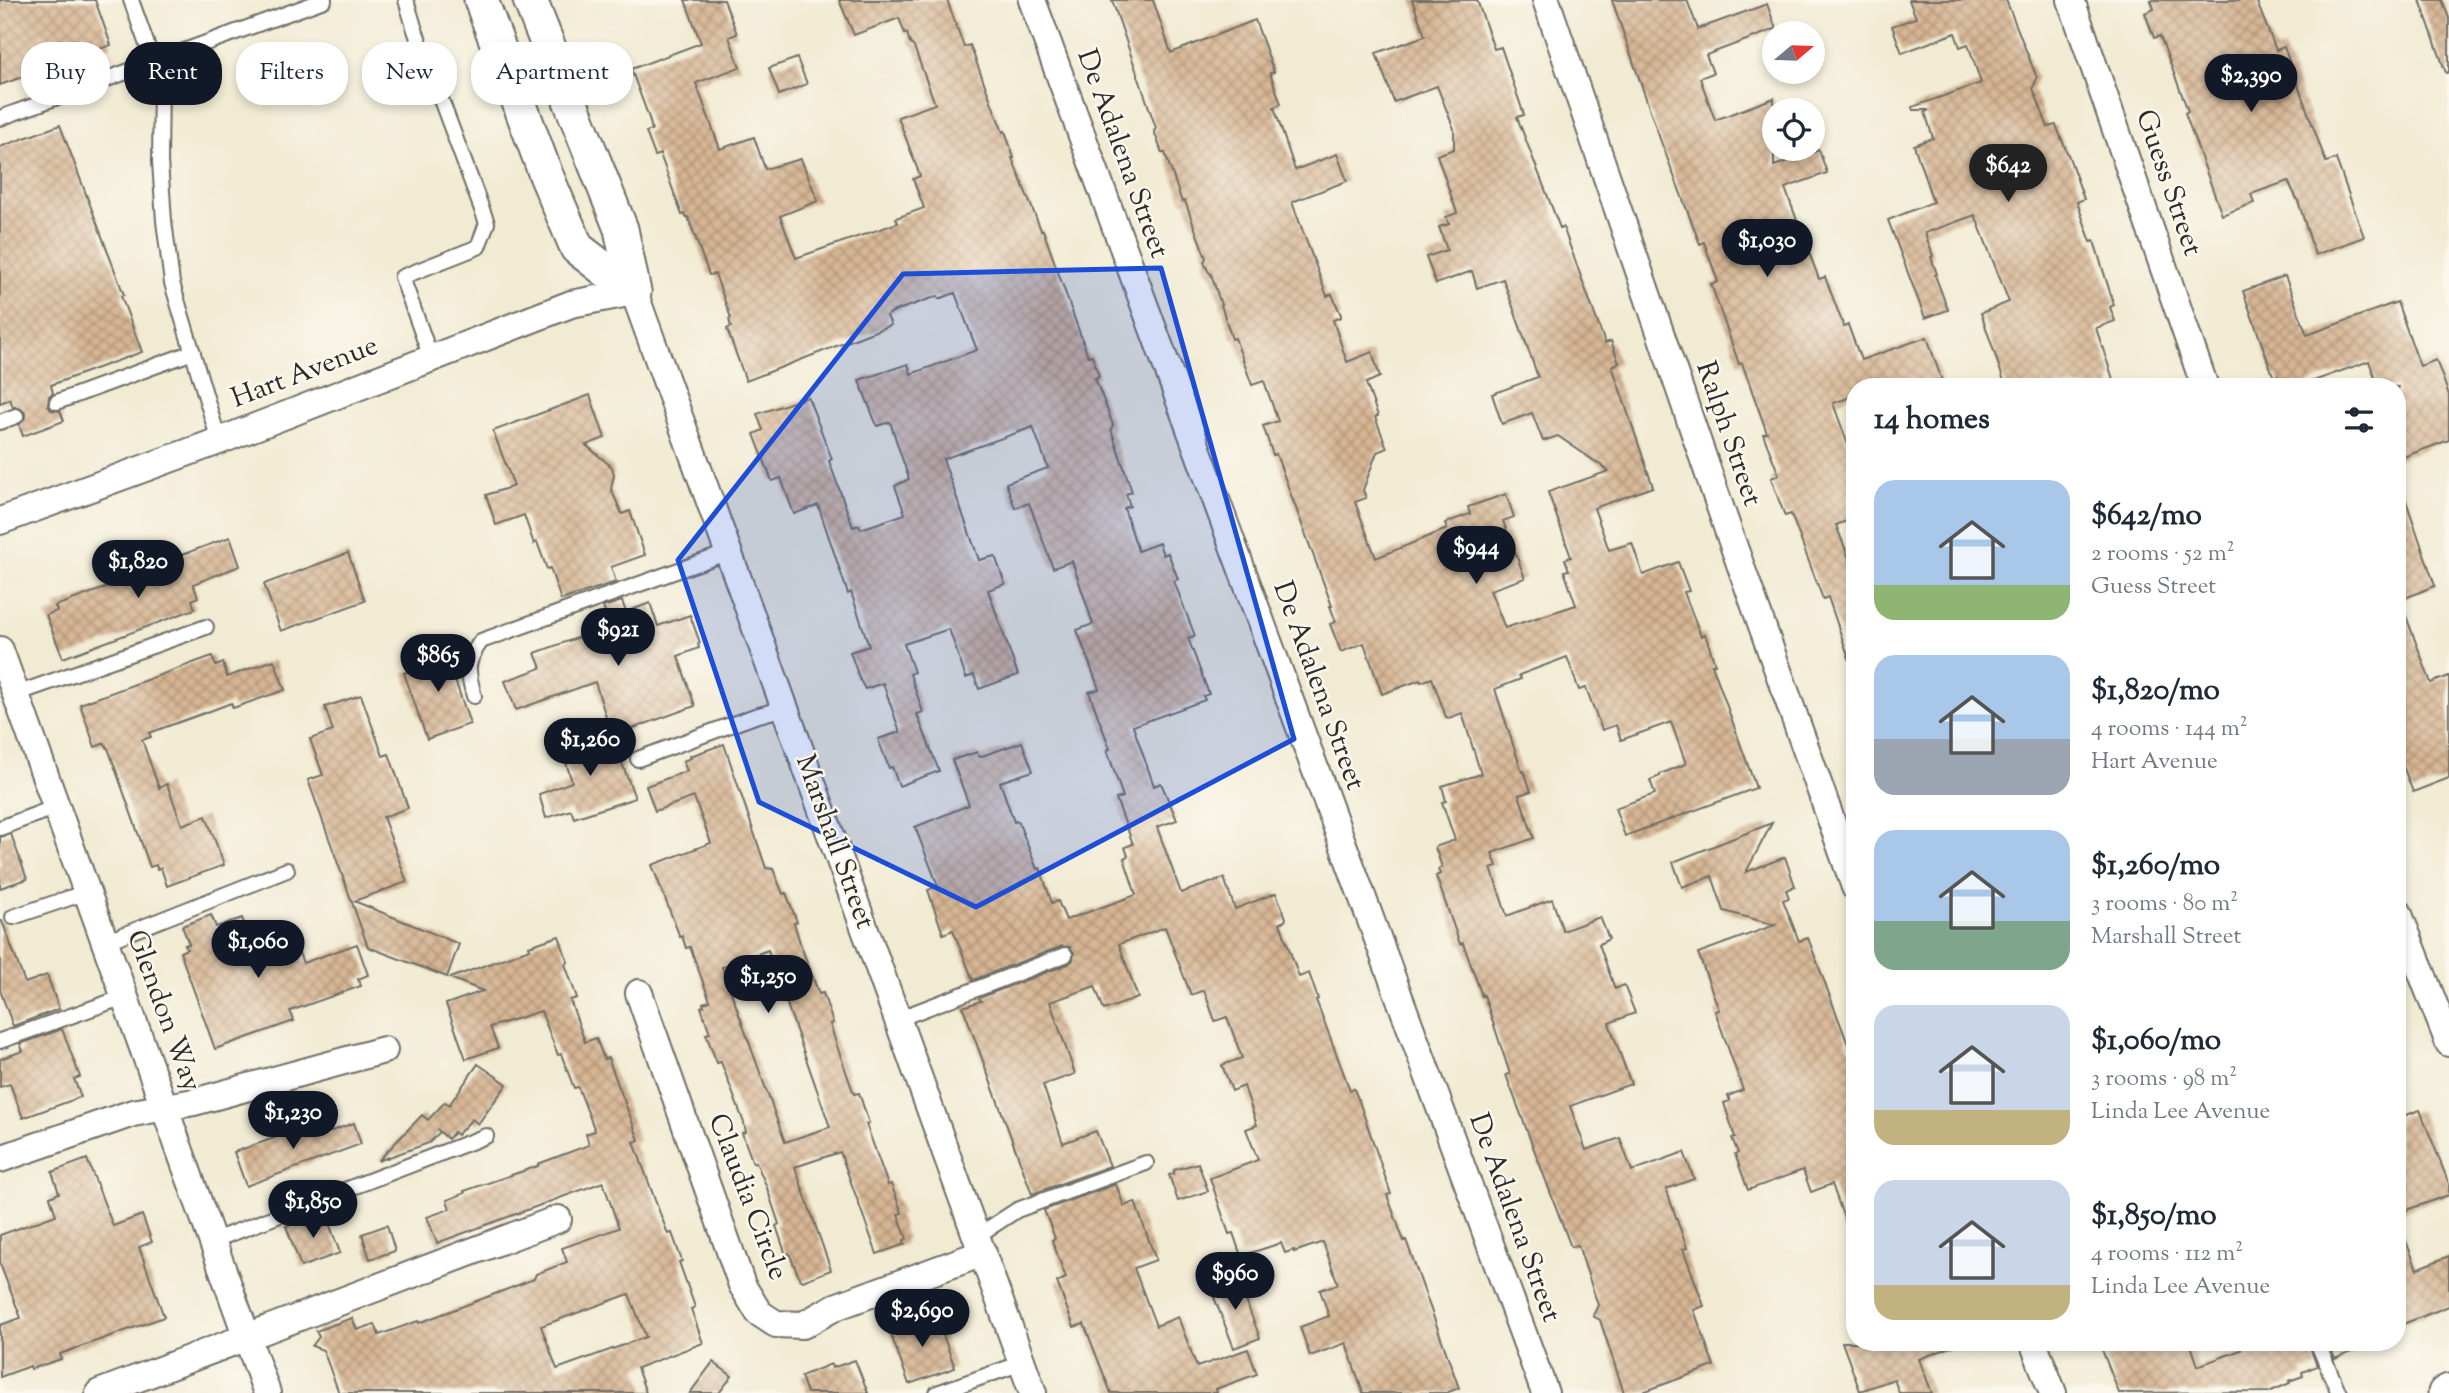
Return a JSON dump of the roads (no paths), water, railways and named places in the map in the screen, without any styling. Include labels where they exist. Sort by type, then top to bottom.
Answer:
[{"type":"street","points":[[481,0],[546,175],[577,248],[634,292]]},
{"type":"street","name":"Marshall Street","points":[[530,0],[621,229],[634,292],[1033,1393]]},
{"type":"street","name":"De Adalena Street","points":[[1032,0],[1545,1393]]},
{"type":"street","name":"Ralph Street","points":[[1546,0],[1729,533],[1846,862]]},
{"type":"street","name":"Guess Street","points":[[2071,0],[2202,378]]},
{"type":"street","name":"Hart Avenue","points":[[0,521],[219,440],[570,304],[634,292]]},
{"type":"street","name":"Glendon Way","points":[[0,650],[267,1393]]},
{"type":"street","points":[[2406,933],[2449,1043]]},
{"type":"street","name":"Claudia Circle","points":[[639,993],[742,1285],[759,1313],[776,1324],[803,1325],[835,1307],[980,1245]]},
{"type":"street","points":[[0,1159],[133,1113],[194,1102],[384,1050]]},
{"type":"street","points":[[99,1393],[558,1219]]},
{"type":"street","points":[[2037,1351],[2053,1393]]},
{"type":"lane","points":[[131,0],[146,42]]},
{"type":"lane","points":[[208,42],[324,0]]},
{"type":"lane","points":[[406,0],[487,223],[478,247],[402,276],[430,358]]},
{"type":"lane","points":[[0,118],[124,73]]},
{"type":"lane","points":[[161,105],[160,161],[172,283],[219,440]]},
{"type":"lane","points":[[57,402],[193,352]]},
{"type":"lane","points":[[0,422],[16,416]]},
{"type":"lane","points":[[474,696],[467,671],[469,659],[481,641],[729,552]]},
{"type":"lane","points":[[16,694],[206,627]]},
{"type":"lane","points":[[638,759],[755,716],[785,708]]},
{"type":"lane","points":[[0,828],[56,807]]},
{"type":"lane","points":[[105,942],[287,870]]},
{"type":"lane","points":[[13,917],[87,892]]},
{"type":"lane","points":[[898,1019],[1065,955]]},
{"type":"lane","points":[[0,1041],[124,997]]},
{"type":"lane","points":[[212,1241],[486,1136]]},
{"type":"lane","points":[[980,1245],[1017,1210],[1146,1163]]},
{"type":"lane","points":[[2321,1351],[2339,1393]]},
{"type":"lane","points":[[937,1393],[1022,1363]]}]
